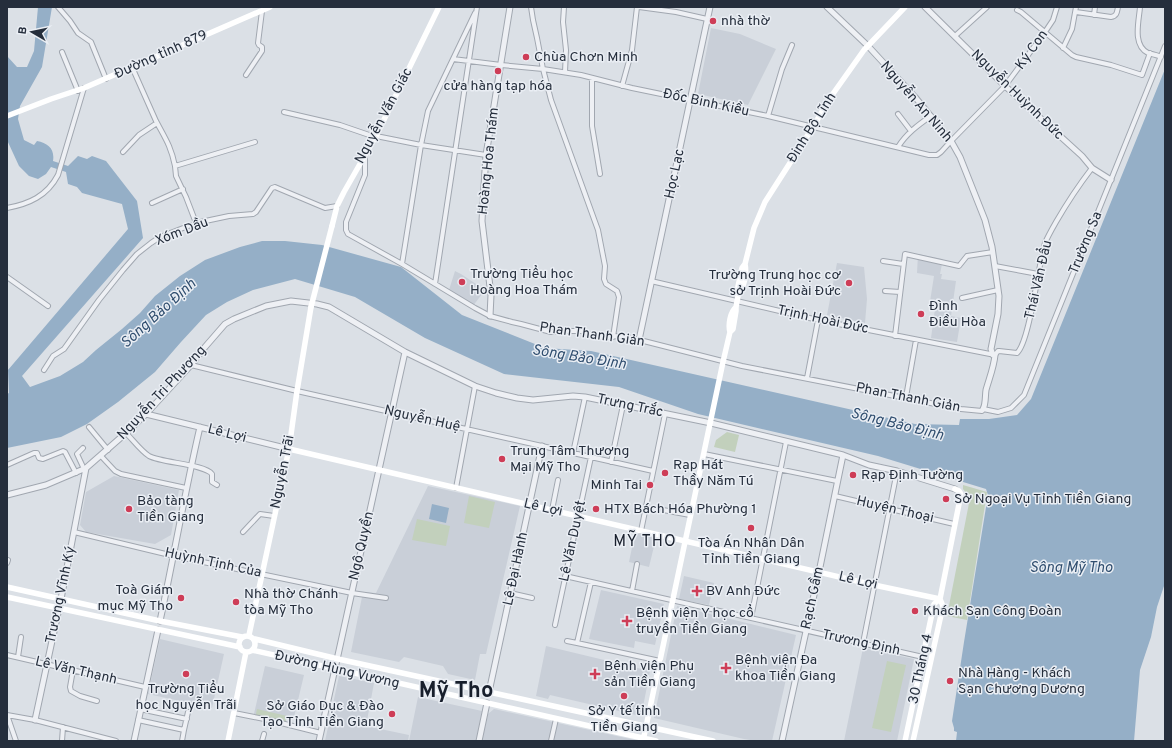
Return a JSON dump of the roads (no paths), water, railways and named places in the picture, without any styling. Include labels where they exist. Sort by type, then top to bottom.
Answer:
[{"type":"main road","name":"Nguyễn Văn Giác","points":[[311,308],[337,206],[376,136],[439,7]]},
{"type":"main road","name":"Đinh Bộ Lĩnh","points":[[643,740],[723,362],[730,332],[733,329],[737,301],[741,292],[746,269],[745,264],[754,228],[765,202],[830,98],[854,63],[868,46],[905,7]]},
{"type":"main road","name":"Đường tỉnh 879","points":[[7,116],[106,79],[266,9]]},
{"type":"main road","name":"Nguyễn Trãi","points":[[249,635],[289,449],[311,308]]},
{"type":"main road","name":"Lê Lợi","points":[[289,449],[940,599]]},
{"type":"main road","name":"30 Tháng 4","points":[[913,741],[943,606],[940,599],[961,494],[955,489]]},
{"type":"main road","points":[[7,587],[160,621],[242,637],[249,635],[255,639],[256,645],[249,651],[242,650],[240,648],[7,597]]},
{"type":"main road","name":"30 Tháng 4","points":[[905,741],[934,604],[940,599]]},
{"type":"main road","points":[[240,648],[239,642],[242,637]]},
{"type":"main road","name":"Đường Hùng Vương","points":[[255,639],[338,659],[646,726],[693,739],[713,741]]},
{"type":"main road","points":[[228,741],[249,651]]},
{"type":"main road","name":"Đường Hùng Vương","points":[[249,651],[487,703],[643,740],[656,741]]},
{"type":"main road","points":[[923,657],[932,658]]},
{"type":"main road","points":[[487,703],[489,692]]},
{"type":"main road","points":[[574,723],[577,712]]},
{"type":"street","points":[[58,7],[78,33],[91,42],[106,79]]},
{"type":"street","name":"Hoàng Hoa Thám","points":[[490,316],[491,295],[482,221],[486,155],[510,7]]},
{"type":"street","points":[[531,7],[543,69],[551,100],[598,230],[605,266],[604,279],[606,284],[614,288],[619,293],[613,337]]},
{"type":"street","points":[[564,7],[563,22],[566,50],[565,72]]},
{"type":"street","points":[[622,86],[632,50],[638,7],[676,12],[707,19]]},
{"type":"street","name":"Học Lạc","points":[[639,340],[710,7]]},
{"type":"street","name":"Nguyễn An Ninh","points":[[827,7],[868,46],[915,97],[951,140],[960,157],[985,220],[995,266],[998,290],[998,314],[991,349],[995,362],[986,390],[984,409]]},
{"type":"street","name":"Nguyễn Huỳnh Đức","points":[[925,7],[1005,86],[1082,156],[1092,168],[1111,180]]},
{"type":"street","points":[[955,36],[987,7]]},
{"type":"street","name":"Ký Con","points":[[951,140],[1005,86],[1053,20],[1057,7]]},
{"type":"street","points":[[1063,48],[1072,29],[1076,7]]},
{"type":"street","points":[[1094,15],[1095,7]]},
{"type":"street","points":[[1076,12],[1111,18],[1117,13],[1118,7]]},
{"type":"street","points":[[1140,7],[1138,32],[1139,42],[1142,48],[1147,52],[1161,57]]},
{"type":"street","points":[[402,264],[421,145],[428,111],[477,8]]},
{"type":"street","points":[[434,284],[477,8]]},
{"type":"street","points":[[246,75],[262,51],[262,47],[258,43],[266,9]]},
{"type":"street","points":[[1017,10],[1076,57],[1111,65],[1142,75],[1150,53]]},
{"type":"street","points":[[768,116],[782,69],[792,45]]},
{"type":"street","name":"Trường Sa","points":[[984,409],[998,412],[1011,408],[1024,395],[1165,46]]},
{"type":"street","points":[[62,52],[78,90]]},
{"type":"street","name":"Đốc Binh Kiều","points":[[453,59],[565,72],[622,86],[768,116],[929,154],[937,155],[951,140]]},
{"type":"street","points":[[132,67],[157,123],[170,147],[176,176],[183,189],[196,223]]},
{"type":"street","points":[[592,78],[592,126],[600,174]]},
{"type":"street","points":[[7,208],[22,205],[47,191],[53,184],[58,175],[84,88]]},
{"type":"street","points":[[284,112],[340,125],[376,136],[455,151],[486,155]]},
{"type":"street","points":[[898,114],[911,131]]},
{"type":"street","points":[[898,147],[902,140],[911,131],[931,116]]},
{"type":"street","points":[[123,152],[139,135],[157,123]]},
{"type":"street","points":[[174,166],[255,142]]},
{"type":"street","name":"Phan Thanh Giản","points":[[365,154],[365,176],[346,222],[346,230],[348,234],[490,316],[551,332],[581,332],[600,337],[624,336],[723,362],[961,409],[975,411],[982,411],[984,409]]},
{"type":"street","name":"Thái Văn Đẩu","points":[[994,355],[998,351],[1005,350],[1017,353],[1019,351],[1029,324],[1038,274],[1050,232],[1076,189],[1092,168]]},
{"type":"street","name":"Xóm Dầu","points":[[44,370],[53,356],[64,349],[99,300],[123,270],[137,254],[160,237],[196,223],[229,216],[253,214],[256,212],[272,188],[275,187],[325,208],[337,206]]},
{"type":"street","points":[[152,203],[183,189]]},
{"type":"street","points":[[895,336],[905,254],[959,266],[967,256],[993,252]]},
{"type":"street","points":[[883,261],[903,264]]},
{"type":"street","points":[[995,266],[1038,274]]},
{"type":"street","points":[[7,277],[48,306]]},
{"type":"street","name":"Trịnh Hoài Đức","points":[[651,281],[818,320],[994,355]]},
{"type":"street","points":[[962,298],[998,290]]},
{"type":"street","points":[[885,291],[900,292]]},
{"type":"street","name":"Nguyễn Tri Phương","points":[[7,495],[46,485],[85,469],[126,434],[146,414],[191,365],[225,324],[266,306],[291,301],[317,304]]},
{"type":"street","name":"Trưng Trắc","points":[[317,304],[329,307],[405,352],[475,386],[503,394],[533,400],[573,396],[585,397],[665,414],[711,421],[786,442],[843,455],[870,466],[897,471],[955,489]]},
{"type":"street","points":[[807,378],[818,320]]},
{"type":"street","points":[[906,397],[916,340]]},
{"type":"street","name":"Ngô Quyền","points":[[319,741],[336,670],[405,352]]},
{"type":"street","name":"Nguyễn Huệ","points":[[191,365],[392,413],[653,471]]},
{"type":"street","points":[[456,488],[475,386]]},
{"type":"street","points":[[573,453],[585,397]]},
{"type":"street","points":[[611,462],[623,405]]},
{"type":"street","name":"Lê Lợi","points":[[146,414],[289,449]]},
{"type":"street","points":[[641,531],[665,414]]},
{"type":"street","points":[[89,427],[108,450]]},
{"type":"street","points":[[160,621],[174,556],[186,488],[200,427]]},
{"type":"street","points":[[126,434],[149,456],[191,466],[211,473],[212,482],[216,485]]},
{"type":"street","points":[[751,618],[786,442]]},
{"type":"street","name":"Lê Đại Hành","points":[[489,692],[542,446]]},
{"type":"street","points":[[83,448],[77,454],[85,469]]},
{"type":"street","points":[[7,465],[34,453],[37,453],[39,458],[43,459],[63,451],[65,452],[76,473]]},
{"type":"street","points":[[704,454],[838,481]]},
{"type":"street","name":"Rạch Gầm","points":[[782,741],[843,455]]},
{"type":"street","points":[[101,456],[115,471],[121,474],[186,488]]},
{"type":"street","name":"Lê Văn Duyệt","points":[[555,624],[591,457]]},
{"type":"street","name":"Trương Vĩnh Ký","points":[[35,720],[61,599],[85,469]]},
{"type":"street","points":[[863,643],[897,471]]},
{"type":"street","points":[[552,510],[558,480]]},
{"type":"street","name":"Huyện Thoại","points":[[835,496],[954,524]]},
{"type":"street","points":[[663,510],[690,515]]},
{"type":"street","points":[[243,532],[260,514],[274,516]]},
{"type":"street","name":"Huỳnh Tịnh Của","points":[[74,532],[174,556],[352,593],[386,598]]},
{"type":"street","points":[[632,591],[637,564]]},
{"type":"street","name":"Trương Định","points":[[565,576],[923,657]]},
{"type":"street","points":[[577,643],[590,582]]},
{"type":"street","points":[[510,593],[532,598]]},
{"type":"street","points":[[134,741],[158,630]]},
{"type":"street","points":[[18,657],[21,637]]},
{"type":"street","points":[[567,641],[660,661]]},
{"type":"street","name":"Lê Văn Thạnh","points":[[7,655],[145,687]]},
{"type":"street","points":[[73,670],[70,687],[71,691],[80,696],[97,701]]},
{"type":"street","points":[[479,741],[487,703]]},
{"type":"street","points":[[140,709],[187,719]]},
{"type":"street","points":[[182,741],[188,712]]},
{"type":"street","points":[[234,713],[321,733]]},
{"type":"street","points":[[16,741],[7,715],[35,720],[116,741]]},
{"type":"street","points":[[551,741],[556,719]]},
{"type":"street","points":[[138,720],[184,730]]},
{"type":"street","points":[[62,741],[63,728]]},
{"type":"street","points":[[262,741],[264,734]]},
{"type":"water","points":[[38,7],[52,7],[42,67],[20,106],[18,119],[24,140],[34,145],[37,141],[44,143],[52,150],[53,161],[68,166],[78,156],[87,159],[92,156],[106,161],[137,201],[143,238],[22,376],[30,387],[60,376],[83,362],[140,313],[155,296],[180,276],[205,260],[240,247],[262,241],[285,241],[322,245],[401,267],[462,315],[545,348],[591,351],[915,424],[959,425],[960,419],[989,419],[1017,415],[1031,399],[1165,69],[1165,583],[1157,607],[1151,637],[1140,670],[1134,741],[956,741],[957,732],[954,731],[952,721],[988,495],[986,489],[878,456],[698,414],[619,387],[504,374],[425,338],[355,297],[295,279],[253,290],[227,302],[206,315],[155,372],[118,402],[87,424],[61,437],[7,448],[7,394],[9,393],[8,370],[128,229],[122,204],[82,193],[77,187],[68,184],[66,172],[51,167],[46,174],[38,179],[29,176],[19,166],[7,140],[7,56],[17,67],[27,67],[34,51]]},
{"type":"water","points":[[432,504],[449,508],[446,523],[429,519]]},
{"type":"place","name":"nhà thờ","points":[[713,21]]},
{"type":"place","name":"Chùa Chơn Minh","points":[[526,57]]},
{"type":"place","name":"cửa hàng tạp hóa","points":[[498,71]]},
{"type":"place","name":"Trường Tiểu học Hoàng Hoa Thám","points":[[462,282]]},
{"type":"place","name":"Trường Trung học cơ sở Trịnh Hoài Đức","points":[[849,283]]},
{"type":"place","name":"Đình Điều Hòa","points":[[921,314]]},
{"type":"place","name":"Trung Tâm Thương Mại Mỹ Tho","points":[[502,459]]},
{"type":"place","name":"Rạp Hát Thầy Năm Tú","points":[[665,473]]},
{"type":"place","name":"Rạp Định Tường","points":[[853,475]]},
{"type":"place","name":"Minh Tai","points":[[650,485]]},
{"type":"place","name":"Sở Ngoại Vụ Tỉnh Tiền Giang","points":[[946,499]]},
{"type":"place","name":"Bảo tàng Tiền Giang","points":[[129,509]]},
{"type":"place","name":"HTX Bách Hóa Phường 1","points":[[596,509]]},
{"type":"place","name":"Tòa Án Nhân Dân Tỉnh Tiền Giang","points":[[751,528]]},
{"type":"place","name":"BV Anh Đức","points":[[697,591]]},
{"type":"place","name":"Toà Giám mục Mỹ Tho","points":[[181,598]]},
{"type":"place","name":"Nhà thờ Chánh tòa Mỹ Tho","points":[[236,602]]},
{"type":"place","name":"Khách Sạn Công Đoàn","points":[[915,611]]},
{"type":"place","name":"Bệnh viện Y học cổ truyền Tiền Giang","points":[[627,621]]},
{"type":"place","name":"Bệnh viện Đa khoa Tiền Giang","points":[[726,668]]},
{"type":"place","name":"Trường Tiểu học Nguyễn Trãi","points":[[186,674]]},
{"type":"place","name":"Bệnh viện Phụ sản Tiền Giang","points":[[595,674]]},
{"type":"place","name":"Nhà Hàng - Khách Sạn Chương Dương","points":[[950,681]]},
{"type":"place","name":"Sở Y tế tỉnh Tiền Giang","points":[[624,696]]},
{"type":"place","name":"Sở Giáo Dục & Đào Tạo Tỉnh Tiền Giang","points":[[392,714]]},
{"type":"district","name":"MỸ THO","points":[[645,542]]},
{"type":"district","name":"Mỹ Tho","points":[[456,691]]},
{"type":"water label","name":"Sông Bảo Định","points":[[159,314]]},
{"type":"water label","name":"Sông Bảo Định","points":[[579,358]]},
{"type":"water label","name":"Sông Bảo Định","points":[[897,425]]},
{"type":"water label","name":"Sông Mỹ Tho","points":[[1071,568]]}]
